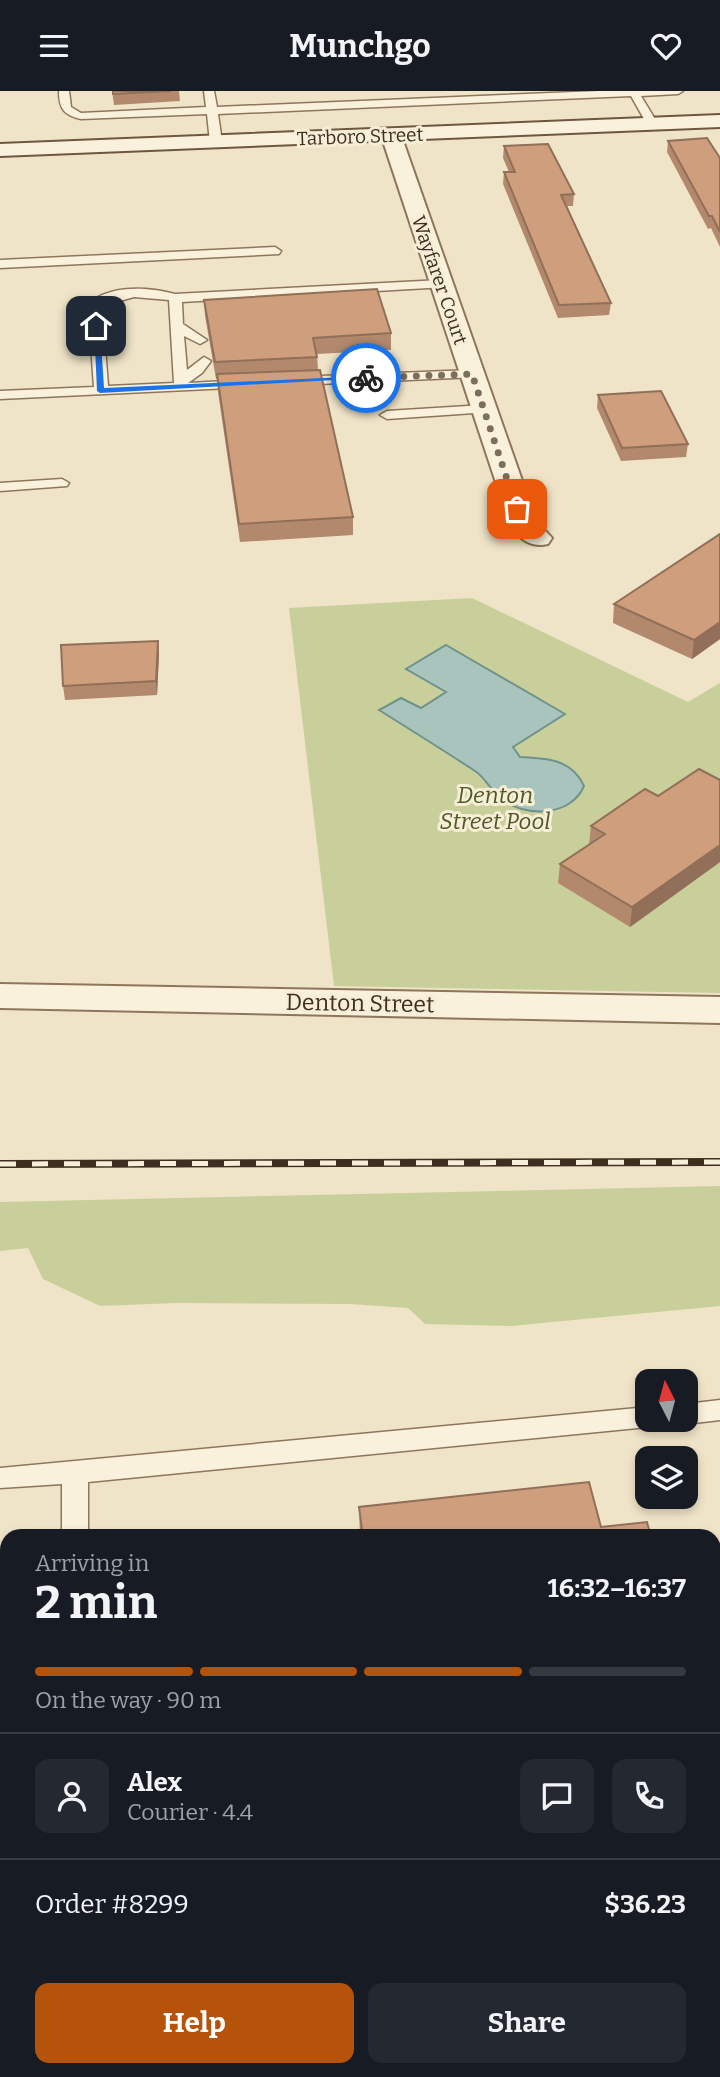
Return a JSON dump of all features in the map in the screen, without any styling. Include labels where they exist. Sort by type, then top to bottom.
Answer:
[{"type":"street","name":"Tarboro Street","points":[[0,150],[720,121]]},
{"type":"street","name":"Wayfarer Court","points":[[391,135],[521,517],[524,525],[538,538]]},
{"type":"street","name":"Denton Street","points":[[0,996],[720,1010]]},
{"type":"lane","points":[[64,91],[64,108],[68,113],[80,116],[678,91]]},
{"type":"lane","points":[[209,91],[216,142]]},
{"type":"lane","points":[[633,92],[652,124]]},
{"type":"lane","points":[[0,264],[275,251]]},
{"type":"lane","points":[[100,391],[94,304],[111,295],[158,293],[175,298],[441,283]]},
{"type":"lane","points":[[175,298],[180,383]]},
{"type":"lane","points":[[177,326],[201,340]]},
{"type":"lane","points":[[180,383],[204,361]]},
{"type":"lane","points":[[0,395],[100,391],[180,383],[271,383],[472,374]]},
{"type":"lane","points":[[387,415],[484,409]]},
{"type":"lane","points":[[0,487],[62,483]]},
{"type":"lane","points":[[698,1413],[720,1410]]},
{"type":"lane","points":[[0,1478],[635,1418]]},
{"type":"lane","points":[[75,1473],[75,1529]]},
{"type":"green space","name":"Denton Street Pool","points":[[472,598],[688,702],[720,683],[720,993],[334,986],[289,608]]},
{"type":"green space","points":[[720,1186],[720,1306],[511,1326],[425,1324],[408,1308],[350,1304],[177,1303],[100,1306],[43,1279],[28,1248],[0,1251],[0,1202]]},
{"type":"water","points":[[446,645],[565,714],[513,747],[520,757],[549,759],[573,770],[584,786],[569,804],[558,809],[534,811],[510,804],[500,798],[475,771],[379,710],[401,698],[421,708],[446,692],[406,669]]},
{"type":"building","points":[[113,91],[171,91],[113,94]]},
{"type":"building","points":[[707,138],[720,158],[720,232],[668,141]]},
{"type":"building","points":[[548,144],[574,194],[561,195],[611,303],[559,305],[504,172],[515,172],[504,146]]},
{"type":"building","points":[[377,289],[391,333],[313,338],[317,357],[215,362],[204,300]]},
{"type":"building","points":[[320,370],[353,517],[239,524],[217,374]]},
{"type":"building","points":[[661,391],[688,444],[622,448],[598,395]]},
{"type":"building","points":[[720,534],[720,622],[694,640],[614,604]]},
{"type":"building","points":[[158,641],[156,681],[63,686],[61,645]]},
{"type":"building","points":[[699,769],[720,780],[720,845],[632,907],[560,864],[605,834],[591,826],[645,789],[658,796]]},
{"type":"building","points":[[589,1482],[601,1527],[647,1522],[649,1529],[362,1529],[359,1507]]},
{"type":"railway","points":[[0,1164],[720,1162]]},
{"type":"way so far","points":[[366,378],[472,374],[517,509]]},
{"type":"route","points":[[96,326],[100,391],[366,378]]}]
